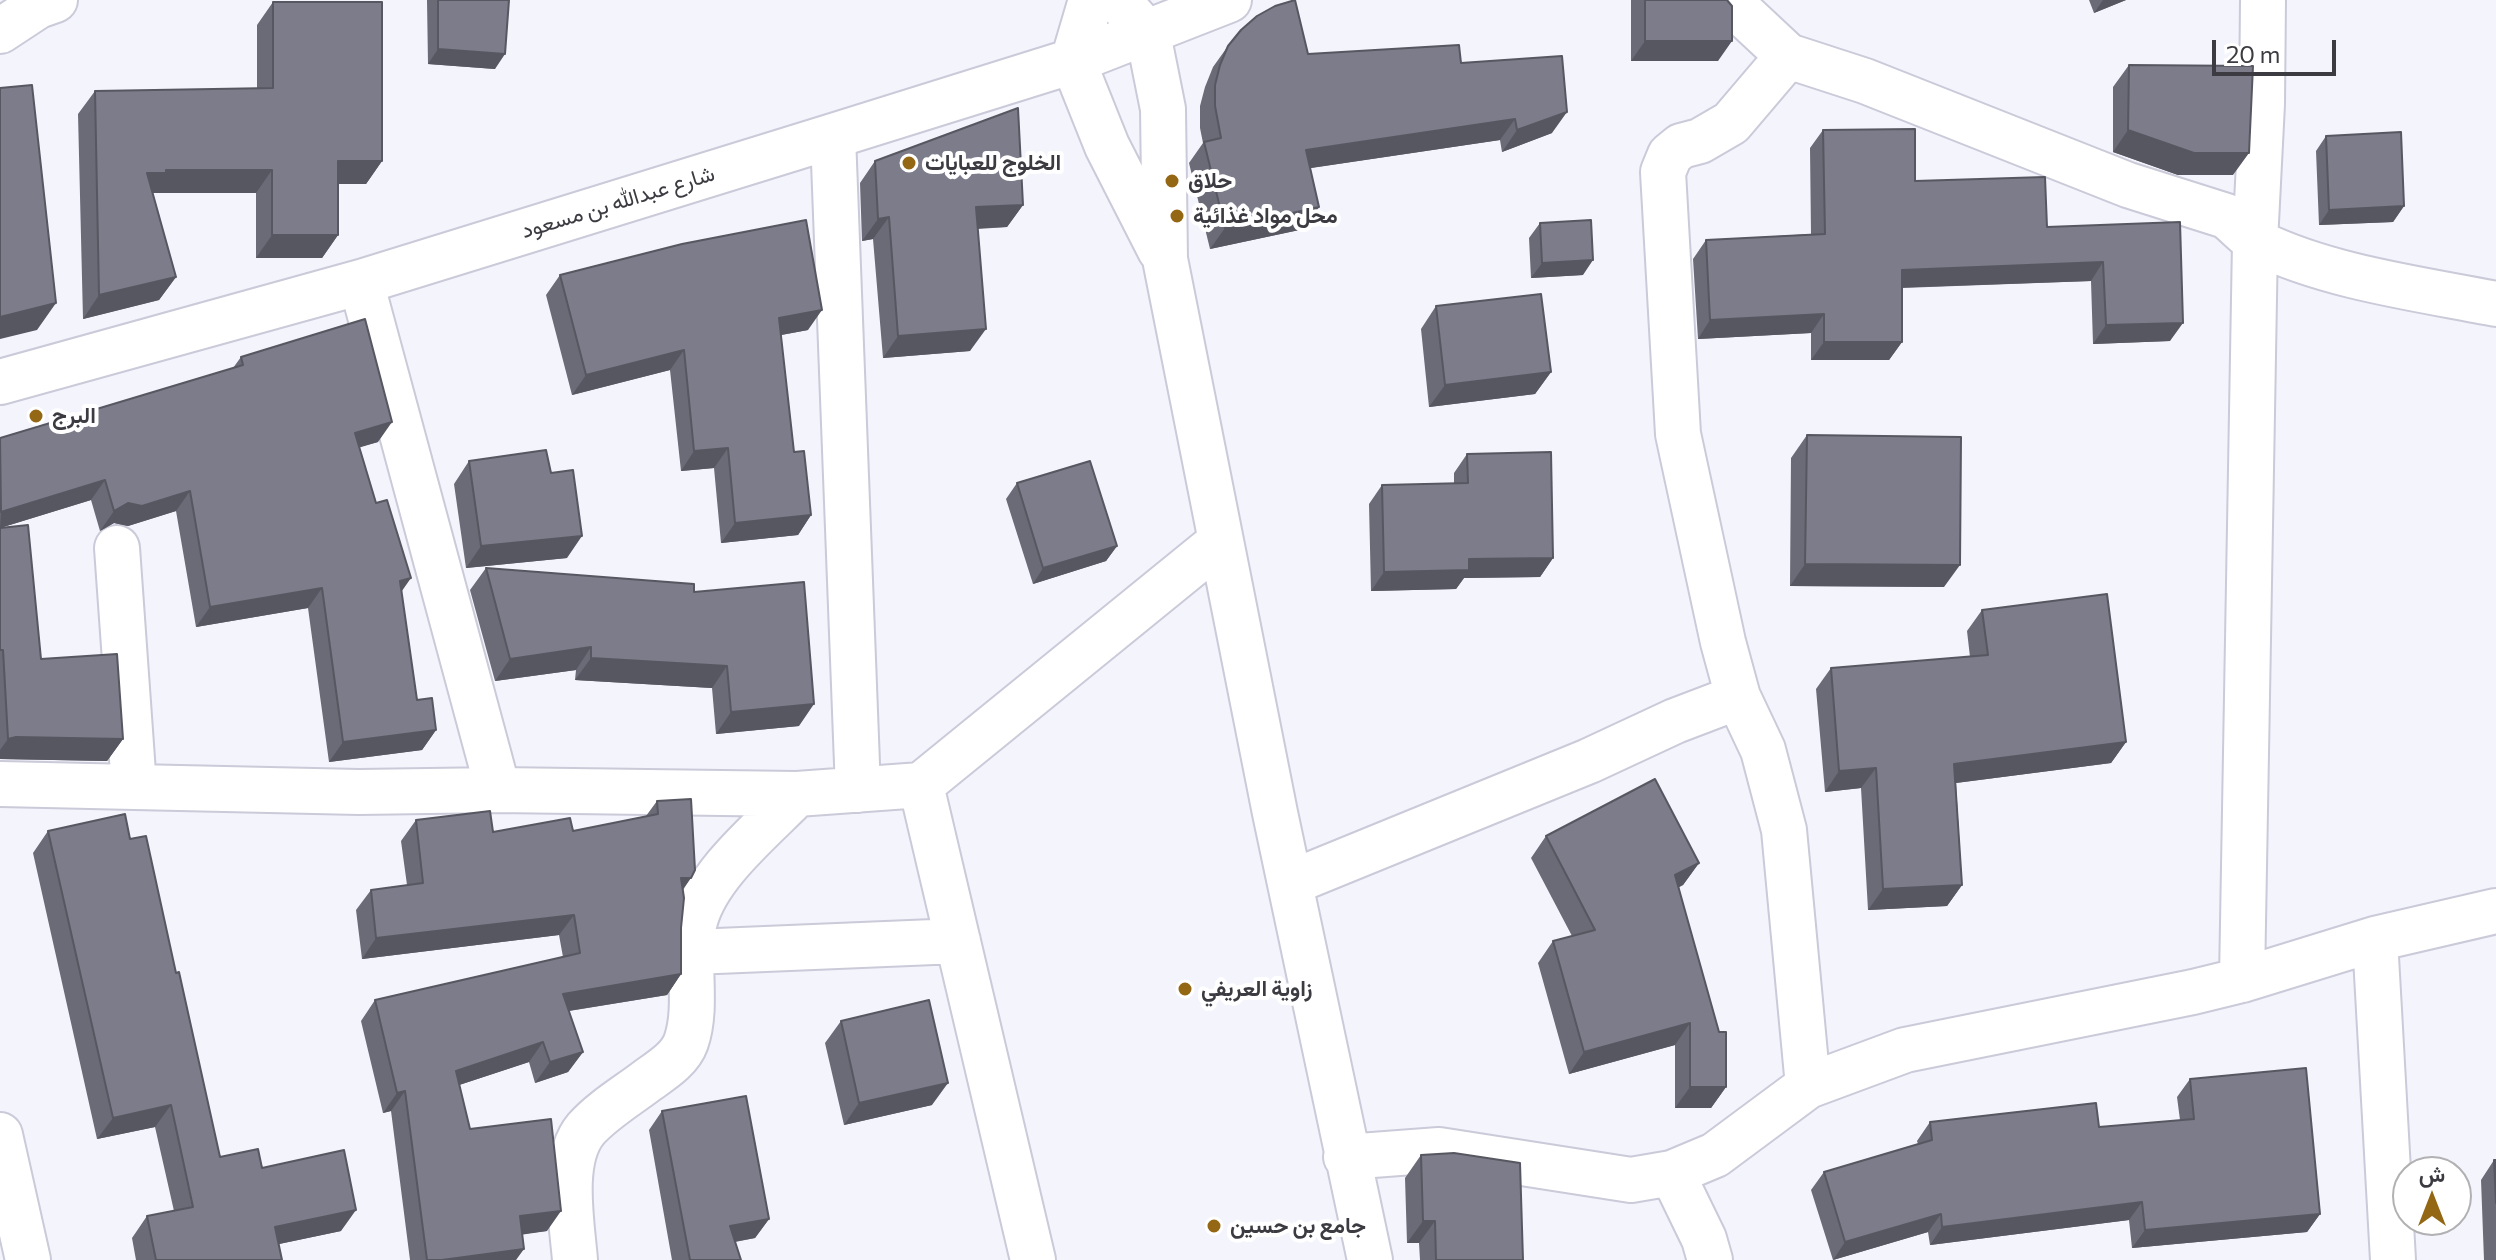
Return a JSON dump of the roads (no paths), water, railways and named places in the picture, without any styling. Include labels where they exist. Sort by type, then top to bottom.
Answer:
[{"type":"street","points":[[0,31],[38,6],[55,0]]},
{"type":"street","points":[[1091,0],[1073,61],[1107,146],[1165,259]]},
{"type":"street","points":[[1118,0],[1148,34],[1163,109],[1165,259],[1346,1157],[1370,1260]]},
{"type":"street","name":"شارع عبدالله بن مسعود","points":[[0,382],[361,282],[833,136],[1073,61],[1229,0]]},
{"type":"street","points":[[1728,0],[1788,56],[1865,81],[2128,185],[2226,216],[2255,242],[2333,271],[2496,304]]},
{"type":"street","points":[[2242,980],[2255,242],[2262,104],[2263,0]]},
{"type":"street","points":[[1788,56],[1731,123],[1700,141],[1681,146],[1670,155],[1663,172],[1678,434],[1738,697],[1763,750],[1784,830],[1808,1086]]},
{"type":"street","points":[[833,136],[858,790]]},
{"type":"street","points":[[361,282],[498,790]]},
{"type":"street","points":[[0,784],[359,792],[498,790],[797,794],[921,785],[1221,541]]},
{"type":"street","points":[[117,548],[134,787]]},
{"type":"street","points":[[1290,883],[1738,697]]},
{"type":"street","points":[[921,785],[1033,1260]]},
{"type":"street","points":[[575,1260],[569,1182],[574,1154],[583,1132],[672,1062],[686,1045],[692,1014],[694,922],[710,884],[797,794]]},
{"type":"street","points":[[1346,1157],[1439,1150],[1631,1180],[1672,1173],[1715,1155],[1808,1086],[1905,1050],[2193,992],[2375,939],[2496,911]]},
{"type":"street","points":[[2375,939],[2393,1260]]},
{"type":"street","points":[[693,952],[958,941]]},
{"type":"street","points":[[0,1135],[28,1260]]},
{"type":"street","points":[[1672,1173],[1704,1239],[1710,1260]]},
{"type":"place","name":"الخلوج للعبايات","points":[[909,163]]},
{"type":"place","name":"حلاق","points":[[1172,181]]},
{"type":"place","name":"محل مواد غذائية","points":[[1177,216]]},
{"type":"place","name":"البرج","points":[[36,416]]},
{"type":"place","name":"زاوية العريفي","points":[[1185,989]]},
{"type":"place","name":"جامع بن حسين","points":[[1214,1226]]}]
